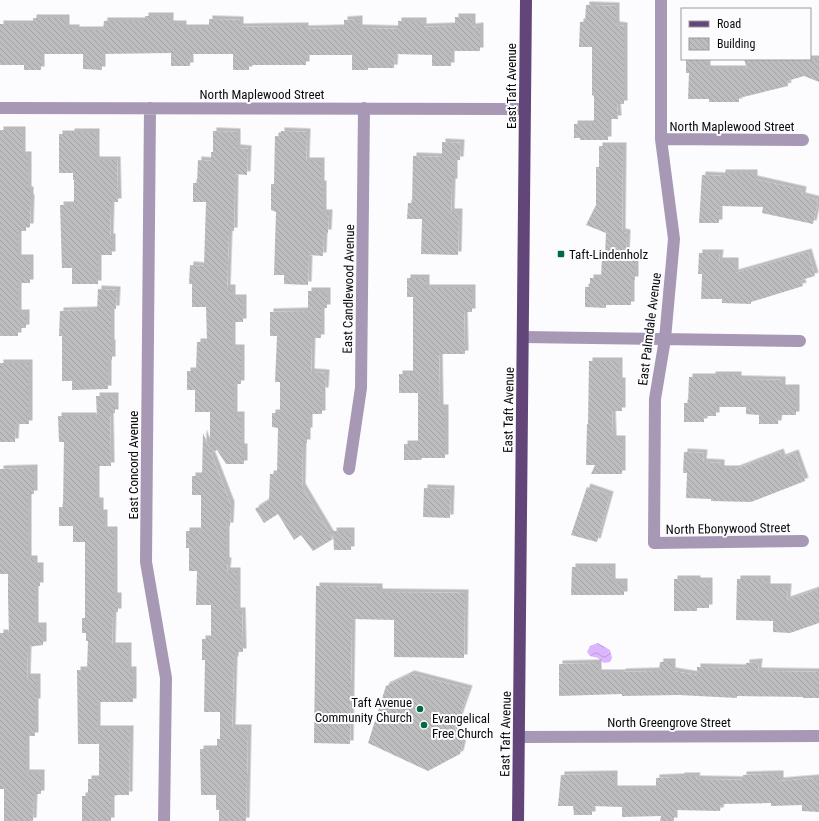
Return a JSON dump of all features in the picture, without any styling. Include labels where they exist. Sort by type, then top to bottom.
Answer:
[{"type":"main road","name":"East Taft Avenue","points":[[518,821],[526,0]]},
{"type":"street","name":"East Palmdale Avenue","points":[[654,543],[655,399],[665,339],[674,239],[661,139],[661,0]]},
{"type":"street","name":"North Maplewood Street","points":[[0,108],[525,109]]},
{"type":"street","name":"East Concord Avenue","points":[[150,108],[146,562],[166,678],[164,821]]},
{"type":"street","name":"East Candlewood Avenue","points":[[349,469],[361,388],[364,108]]},
{"type":"street","name":"North Maplewood Street","points":[[661,139],[803,140]]},
{"type":"street","points":[[523,337],[800,341]]},
{"type":"street","name":"North Ebonywood Street","points":[[654,543],[803,541]]},
{"type":"street","name":"North Greengrove Street","points":[[519,737],[819,736]]},
{"type":"water","points":[[598,643],[610,650],[612,658],[610,662],[604,663],[598,658],[590,656],[587,652],[590,646]]},
{"type":"building","points":[[586,5],[616,6],[616,25],[624,26],[624,104],[617,104],[618,119],[608,119],[608,140],[580,140],[580,138],[574,138],[574,124],[594,124],[594,96],[592,95],[592,47],[579,47],[580,22],[585,22]]},
{"type":"building","points":[[145,16],[170,16],[170,24],[183,24],[183,28],[209,28],[209,19],[240,20],[240,27],[305,26],[305,29],[344,28],[344,20],[359,19],[359,28],[398,29],[398,21],[423,21],[423,27],[455,26],[455,17],[472,17],[472,27],[480,26],[480,51],[451,51],[451,66],[432,66],[432,55],[395,54],[394,68],[368,68],[368,70],[352,70],[352,55],[306,55],[306,65],[249,65],[249,70],[233,70],[233,54],[190,54],[190,66],[171,66],[171,53],[102,54],[102,70],[83,69],[83,54],[41,54],[41,70],[24,70],[24,65],[0,65],[0,24],[33,24],[33,18],[66,18],[66,28],[76,28],[76,30],[103,30],[104,21],[145,21]]},
{"type":"building","points":[[819,59],[819,82],[804,76],[787,81],[788,86],[739,98],[739,102],[709,102],[709,99],[688,99],[689,73],[686,73],[686,60],[707,60],[707,69],[747,69],[744,60]]},
{"type":"building","points":[[0,130],[22,130],[22,155],[28,155],[28,190],[30,190],[31,198],[30,227],[26,227],[26,231],[18,231],[18,258],[30,258],[30,283],[18,283],[18,313],[26,313],[26,328],[18,328],[18,336],[0,336]]},
{"type":"building","points":[[213,131],[237,132],[237,148],[248,149],[247,175],[235,174],[234,231],[229,231],[227,288],[232,288],[232,298],[243,298],[243,322],[232,322],[232,348],[241,348],[241,384],[234,384],[234,415],[241,415],[241,447],[244,447],[244,464],[226,464],[217,450],[211,453],[231,505],[230,526],[226,526],[226,561],[228,561],[227,571],[237,571],[237,611],[242,611],[243,652],[235,652],[232,728],[248,728],[246,821],[219,821],[219,810],[216,810],[216,795],[201,795],[200,749],[217,749],[217,739],[220,739],[220,712],[204,712],[205,660],[202,660],[202,639],[211,639],[211,605],[196,605],[197,571],[189,571],[189,548],[186,548],[186,531],[201,531],[201,495],[192,495],[192,476],[202,476],[203,433],[210,450],[210,412],[195,412],[195,390],[187,390],[187,371],[196,371],[197,342],[207,342],[206,307],[192,307],[192,284],[189,284],[190,265],[204,266],[206,202],[193,202],[193,183],[197,183],[198,160],[211,161],[211,152],[213,152]]},
{"type":"building","points":[[281,131],[307,132],[306,161],[321,161],[323,213],[329,213],[328,233],[324,233],[323,256],[309,255],[308,285],[284,284],[284,275],[274,275],[276,212],[271,210],[271,184],[274,184],[275,136],[281,136]]},
{"type":"building","points":[[71,132],[96,132],[96,160],[117,160],[118,202],[111,202],[110,237],[112,237],[112,255],[98,255],[98,284],[72,284],[72,268],[62,268],[60,205],[74,205],[74,180],[73,173],[59,173],[59,134],[71,134]]},
{"type":"building","points":[[442,142],[461,143],[460,160],[454,160],[454,182],[452,182],[451,212],[459,212],[458,255],[421,254],[422,219],[407,219],[408,203],[412,203],[413,156],[442,157]]},
{"type":"building","points":[[599,146],[623,146],[622,232],[627,233],[626,255],[635,255],[635,280],[631,280],[631,305],[606,305],[606,308],[585,307],[585,287],[590,287],[590,278],[601,278],[602,255],[605,255],[606,233],[586,225],[596,205],[596,167],[599,167]]},
{"type":"building","points":[[722,173],[754,173],[754,179],[803,190],[802,196],[818,200],[813,224],[762,213],[763,207],[719,206],[719,223],[699,223],[702,175],[722,176]]},
{"type":"building","points":[[808,252],[815,276],[801,280],[803,286],[751,302],[751,304],[722,303],[722,299],[701,299],[702,274],[698,274],[699,253],[720,253],[719,261],[735,261],[735,273]]},
{"type":"building","points":[[407,278],[426,278],[426,288],[472,288],[472,312],[464,312],[465,354],[439,354],[440,408],[445,408],[445,458],[404,460],[404,444],[418,444],[418,393],[399,393],[399,374],[413,374],[413,297],[407,297]]},
{"type":"building","points":[[98,289],[117,290],[116,309],[111,309],[112,360],[108,360],[108,389],[72,390],[72,381],[62,381],[62,336],[59,336],[60,311],[97,310]]},
{"type":"building","points":[[308,291],[327,291],[327,308],[321,308],[321,338],[312,338],[311,372],[326,373],[325,391],[322,391],[322,414],[309,414],[307,443],[303,443],[302,487],[333,539],[313,551],[301,535],[294,540],[278,514],[264,523],[255,509],[269,500],[270,474],[277,474],[278,428],[272,427],[272,413],[280,413],[280,382],[275,382],[277,336],[270,336],[270,312],[308,311]]},
{"type":"building","points":[[589,361],[619,361],[619,381],[622,381],[622,411],[612,411],[613,439],[622,439],[622,474],[591,474],[595,465],[586,465]]},
{"type":"building","points":[[0,363],[29,363],[29,424],[16,424],[15,442],[0,442]]},
{"type":"building","points":[[712,375],[738,375],[738,379],[782,380],[782,388],[796,388],[796,415],[779,415],[778,424],[759,424],[759,415],[746,414],[746,407],[716,407],[716,416],[704,416],[704,422],[684,422],[684,403],[688,403],[689,377],[712,377]]},
{"type":"building","points":[[96,396],[115,396],[115,413],[110,413],[111,466],[96,466],[96,501],[100,501],[100,513],[104,513],[104,530],[114,530],[114,596],[118,596],[118,612],[113,612],[112,646],[128,646],[128,670],[133,670],[133,702],[97,702],[97,729],[130,729],[129,795],[113,795],[113,799],[111,799],[111,821],[82,821],[82,796],[88,796],[88,779],[99,779],[99,744],[78,744],[77,670],[87,670],[88,641],[86,641],[86,633],[82,633],[82,618],[85,618],[85,542],[73,542],[73,526],[59,526],[59,507],[63,507],[64,442],[59,442],[58,416],[97,416]]},
{"type":"building","points":[[684,452],[704,453],[703,462],[721,463],[721,469],[736,469],[780,452],[782,458],[795,453],[805,481],[751,502],[711,501],[711,499],[686,498],[687,473],[683,473]]},
{"type":"building","points":[[34,468],[34,494],[28,494],[28,559],[34,559],[34,566],[40,566],[40,586],[35,586],[35,626],[43,626],[43,645],[28,647],[27,677],[37,677],[37,702],[35,702],[35,736],[26,736],[26,773],[41,773],[41,794],[34,794],[33,821],[4,821],[4,789],[0,789],[0,633],[9,633],[8,574],[0,574],[0,469]]},
{"type":"building","points":[[587,487],[610,495],[597,542],[571,535]]},
{"type":"building","points":[[424,488],[451,489],[450,518],[423,517]]},
{"type":"building","points":[[333,531],[351,531],[351,550],[334,550]]},
{"type":"building","points":[[572,567],[612,567],[612,582],[624,582],[624,595],[571,595]]},
{"type":"building","points":[[674,579],[697,579],[697,581],[709,581],[709,608],[697,608],[697,611],[674,611]]},
{"type":"building","points":[[737,579],[767,579],[767,587],[788,587],[787,600],[819,589],[819,623],[790,633],[773,632],[773,621],[736,620]]},
{"type":"building","points":[[316,586],[379,587],[379,592],[465,593],[464,658],[394,657],[394,620],[352,619],[350,744],[314,743]]},
{"type":"building","points":[[660,662],[672,662],[672,671],[697,675],[697,667],[746,668],[746,663],[759,662],[758,671],[819,672],[819,698],[737,696],[737,698],[679,695],[622,696],[622,694],[559,696],[559,664],[598,663],[598,673],[622,673],[659,671]]},
{"type":"building","name":"Taft Avenue Community Church","points":[[411,674],[469,689],[455,729],[463,741],[460,754],[428,771],[368,743],[386,686]]},
{"type":"building","points":[[614,774],[614,789],[656,789],[656,778],[681,776],[697,776],[696,779],[743,780],[743,775],[780,774],[780,781],[816,778],[816,781],[819,781],[819,812],[802,811],[802,805],[771,806],[771,803],[721,804],[720,811],[674,810],[674,821],[660,821],[661,816],[622,817],[622,807],[592,806],[592,815],[574,815],[573,806],[558,806],[561,775]]},
{"type":"place","name":"Taft-Lindenholz","points":[[561,254]]},
{"type":"place","name":"Taft Avenue Community Church","points":[[420,709]]},
{"type":"place","name":"Evangelical Free Church","points":[[424,725]]}]
